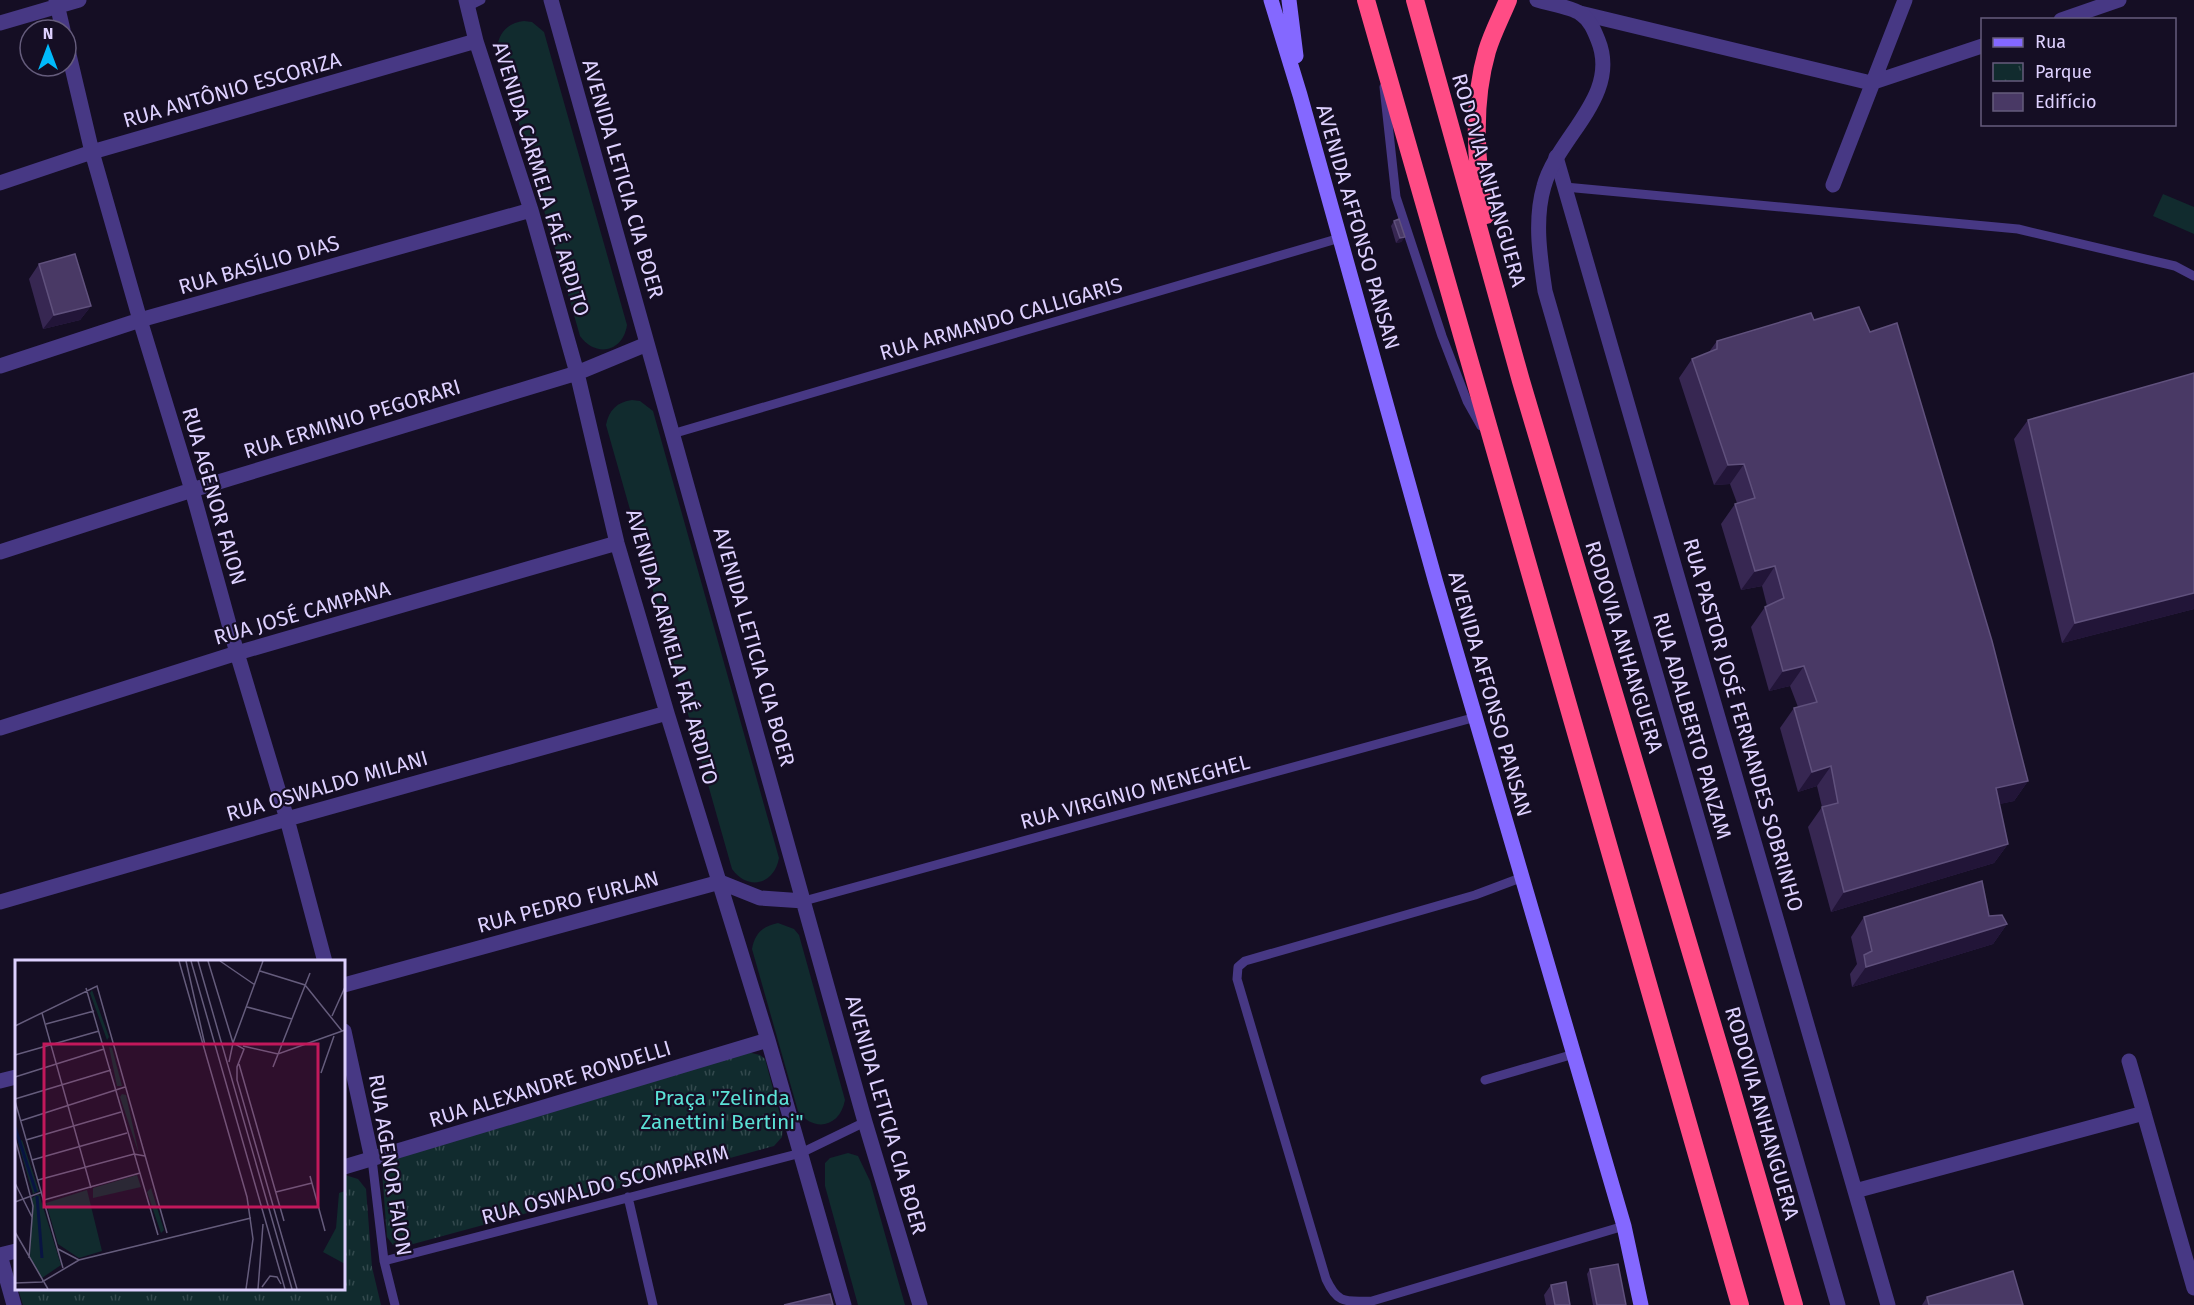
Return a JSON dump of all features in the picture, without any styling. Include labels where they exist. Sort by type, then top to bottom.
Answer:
[{"type":"highway","points":[[1366,0],[1740,1305]]},
{"type":"highway","name":"RODOVIA ANHANGUERA","points":[[1415,0],[1521,381],[1794,1305]]},
{"type":"highway","points":[[1508,0],[1487,51],[1478,100],[1477,135],[1482,198],[1521,381]]},
{"type":"main road","name":"AVENIDA AFFONSO PANSAN","points":[[1271,0],[1300,94],[1432,572],[1624,1226],[1641,1305]]},
{"type":"main road","name":"AVENIDA AFFONSO PANSAN","points":[[1289,0],[1300,94]]},
{"type":"street","points":[[0,23],[57,3],[79,0]]},
{"type":"street","name":"AVENIDA LETICIA CIA BOER","points":[[551,0],[865,1122],[920,1305]]},
{"type":"street","points":[[1537,0],[1580,13],[1871,83],[1981,47]]},
{"type":"street","points":[[1833,185],[1905,0]]},
{"type":"street","points":[[2067,18],[2119,0]]},
{"type":"street","name":"AVENIDA CARMELA FAÉ ARDITO","points":[[471,2],[476,41],[531,210],[577,373],[617,543],[768,1040],[844,1305]]},
{"type":"street","points":[[57,3],[60,18]]},
{"type":"street","name":"RUA ADALBERTO PANZAM","points":[[1580,13],[1593,26],[1600,44],[1603,63],[1594,100],[1556,157],[1544,185],[1539,221],[1540,256],[1545,291],[1838,1305]]},
{"type":"street","name":"RUA ANTÔNIO ESCORIZA","points":[[0,183],[92,152],[476,41]]},
{"type":"street","name":"RUA AGENOR FAION","points":[[75,78],[92,152],[192,490],[325,960]]},
{"type":"street","name":"RUA PASTOR JOSÉ FERNANDES SOBRINHO","points":[[1556,157],[1888,1305]]},
{"type":"street","name":"RUA BASÍLIO DIAS","points":[[0,366],[140,320],[531,210]]},
{"type":"street","name":"RUA ERMINIO PEGORARI","points":[[0,552],[192,490],[577,373],[647,344]]},
{"type":"street","name":"RUA JOSÉ CAMPANA","points":[[0,728],[237,653],[617,543]]},
{"type":"street","name":"RUA OSWALDO MILANI","points":[[0,902],[667,712]]},
{"type":"street","points":[[720,882],[760,898],[804,901]]},
{"type":"street","name":"RUA PEDRO FURLAN","points":[[345,985],[720,882]]},
{"type":"street","name":"RUA AGENOR FAION","points":[[345,1036],[372,1159]]},
{"type":"street","name":"RUA ALEXANDRE RONDELLI","points":[[345,1167],[768,1040]]},
{"type":"street","points":[[2129,1061],[2194,1288]]},
{"type":"street","points":[[0,1081],[15,1077]]},
{"type":"street","points":[[1856,1191],[2144,1113]]},
{"type":"street","points":[[14,1305],[0,1255],[15,1251]]},
{"type":"lane","points":[[1383,61],[1385,105],[1396,197],[1467,401],[1494,448]]},
{"type":"lane","points":[[1565,187],[2018,229],[2175,266],[2194,276]]},
{"type":"lane","name":"RUA ARMANDO CALLIGARIS","points":[[672,434],[1340,238]]},
{"type":"lane","name":"RUA VIRGINIO MENEGHEL","points":[[804,901],[1476,717]]},
{"type":"lane","points":[[1523,877],[1474,895],[1245,961],[1238,967],[1237,979],[1332,1293],[1346,1301],[1372,1300],[1624,1226]]},
{"type":"lane","points":[[1485,1080],[1574,1054]]},
{"type":"lane","name":"RUA OSWALDO SCOMPARIM","points":[[384,1261],[801,1153],[865,1122]]},
{"type":"lane","name":"RUA AGENOR FAION","points":[[372,1159],[384,1261],[395,1305]]},
{"type":"lane","points":[[628,1197],[652,1305]]},
{"type":"green space","points":[[524,21],[532,22],[544,32],[627,325],[620,341],[608,349],[594,347],[580,336],[497,47],[500,36],[506,29]]},
{"type":"green space","points":[[2163,194],[2194,207],[2194,234],[2153,216]]},
{"type":"green space","points":[[632,400],[640,401],[653,411],[779,858],[772,874],[760,882],[745,880],[732,869],[606,425],[614,408]]},
{"type":"green space","points":[[778,923],[794,929],[799,935],[845,1100],[838,1116],[826,1124],[811,1122],[798,1111],[752,949],[760,931]]},
{"type":"green space","name":"Praça \"Zelinda Zanettini Bertini\"","points":[[747,1052],[760,1055],[765,1059],[783,1126],[782,1137],[774,1146],[402,1247],[393,1245],[387,1237],[382,1172],[389,1160]]},
{"type":"green space","points":[[848,1153],[858,1156],[870,1181],[905,1305],[858,1305],[825,1186],[825,1163],[830,1158]]},
{"type":"green space","points":[[345,1175],[358,1179],[366,1189],[372,1267],[381,1305],[23,1305],[18,1290],[345,1290]]},
{"type":"building","points":[[1399,219],[1405,237],[1400,238],[1394,221]]},
{"type":"building","points":[[75,254],[91,306],[54,315],[39,264]]},
{"type":"building","points":[[1859,307],[1870,332],[1897,323],[1992,641],[2028,781],[1996,788],[2008,844],[1844,892],[1822,807],[1838,803],[1831,766],[1812,772],[1794,708],[1817,702],[1804,666],[1783,671],[1765,607],[1784,598],[1775,566],[1755,571],[1735,504],[1755,498],[1744,464],[1728,465],[1692,359],[1717,349],[1717,341],[1811,313],[1814,320]]},
{"type":"building","points":[[2194,373],[2194,593],[2075,623],[2028,420]]},
{"type":"building","points":[[1982,881],[1989,916],[2002,915],[2007,924],[1866,967],[1864,955],[1872,951],[1864,917]]},
{"type":"building","points":[[1618,1264],[1626,1305],[1597,1305],[1590,1269]]},
{"type":"building","points":[[2013,1271],[2023,1305],[1929,1305],[1927,1297]]},
{"type":"building","points":[[1566,1282],[1570,1305],[1555,1305],[1551,1285]]},
{"type":"building","points":[[830,1294],[833,1305],[784,1305]]}]
